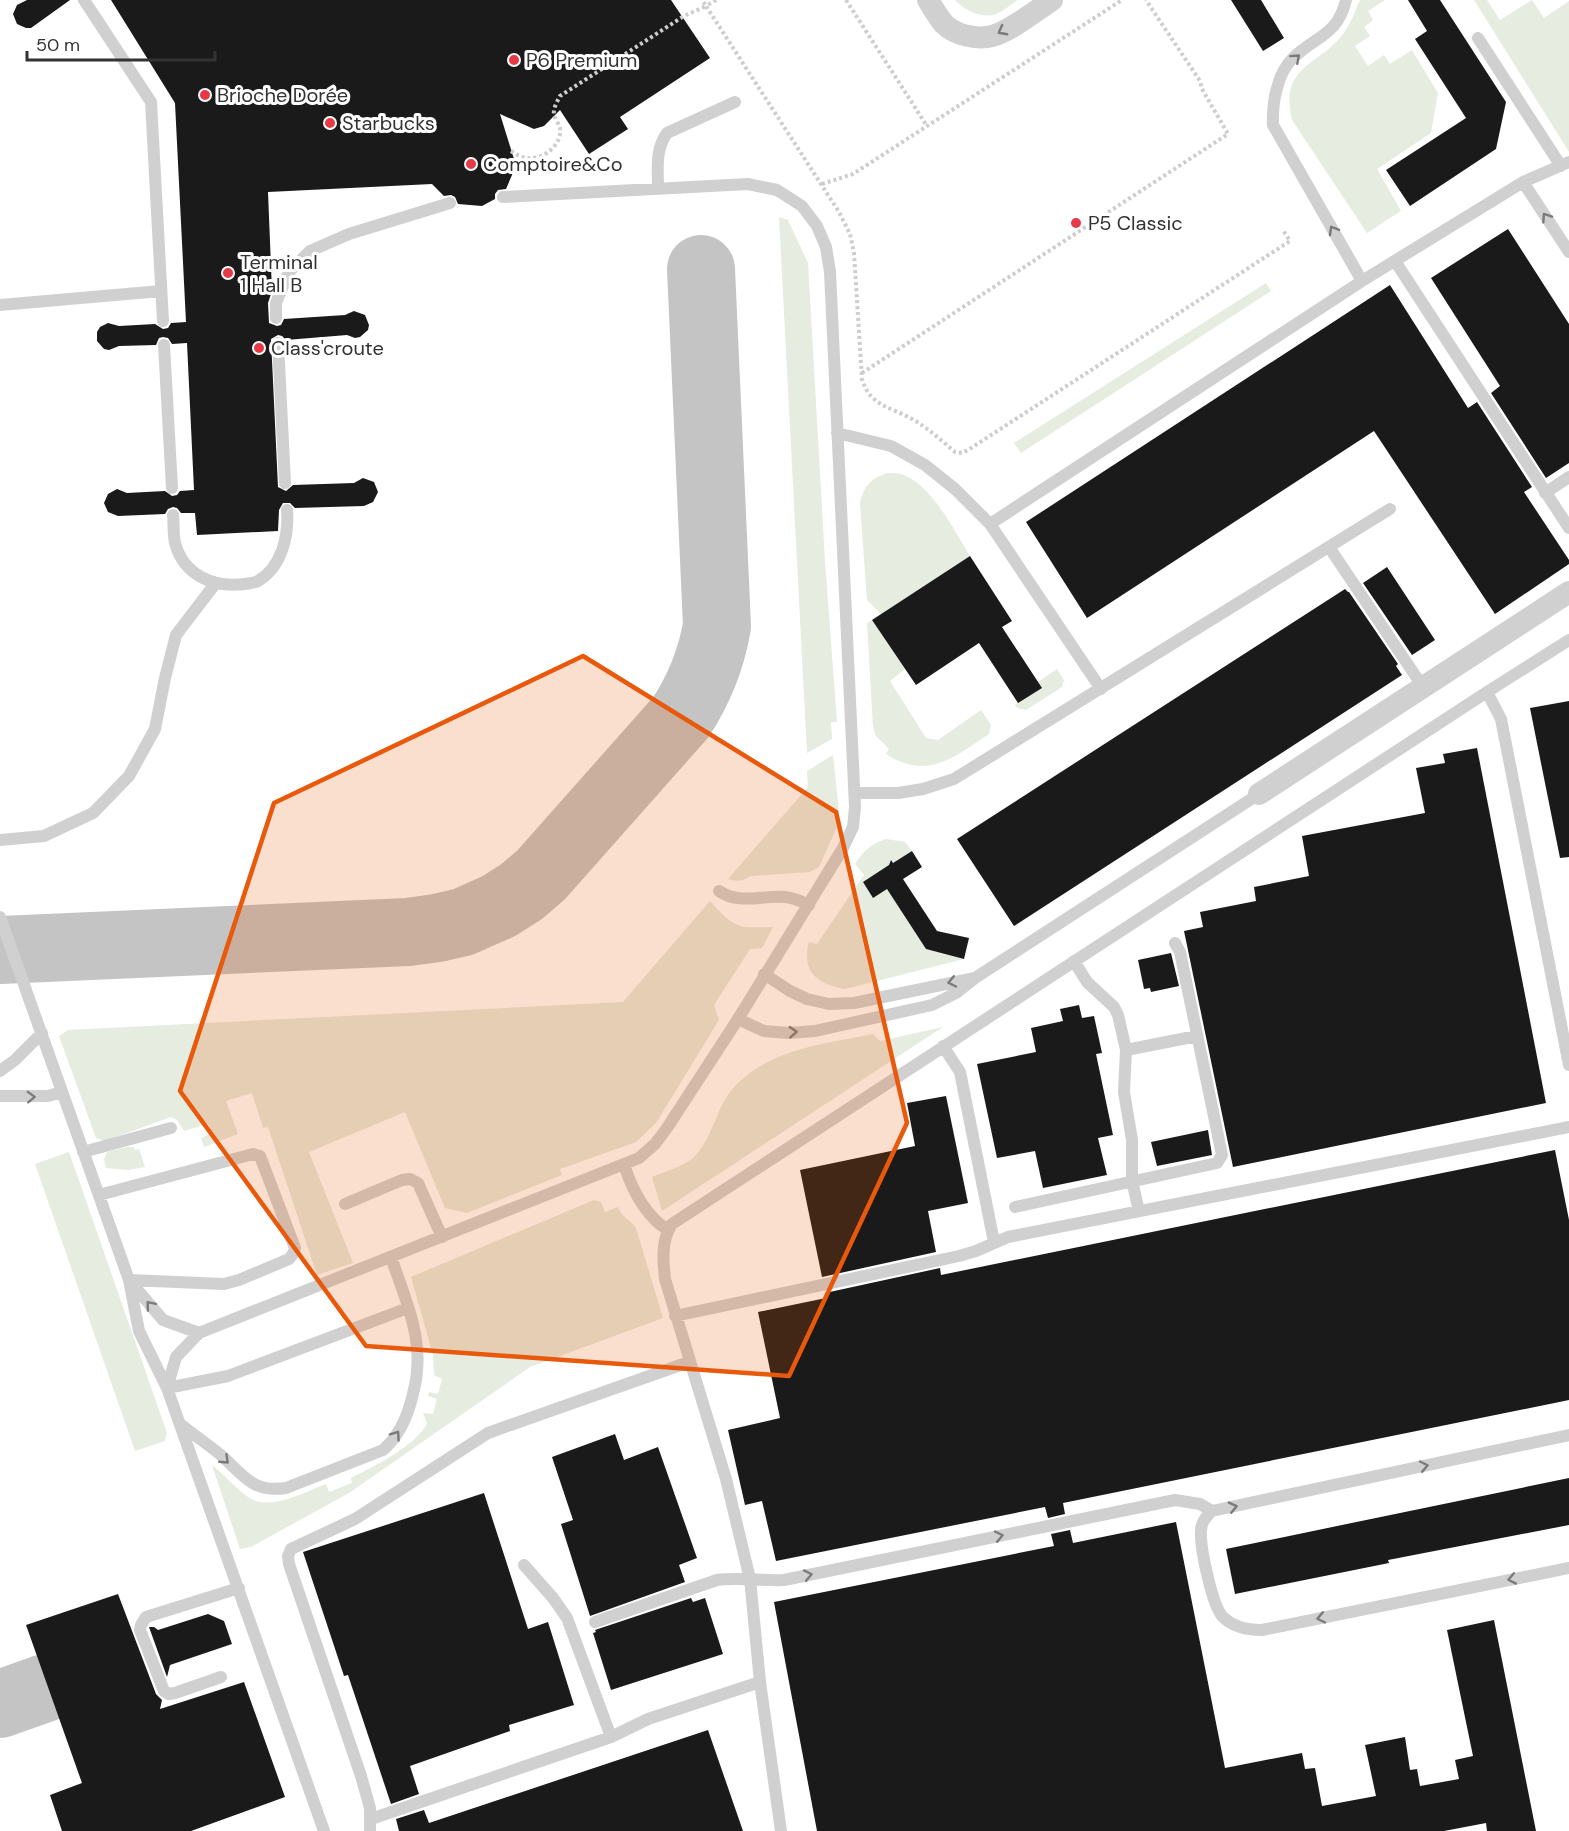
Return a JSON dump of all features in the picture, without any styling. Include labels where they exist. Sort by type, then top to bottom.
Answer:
[{"type":"street","points":[[928,0],[945,25],[959,34],[976,37],[992,36],[1004,31],[1052,0]]},
{"type":"street","points":[[1259,794],[1569,592]]},
{"type":"lane","points":[[84,0],[151,102],[163,321]]},
{"type":"lane","points":[[1346,0],[1339,21],[1329,33],[1292,58],[1282,74],[1272,111],[1273,125],[1362,281]]},
{"type":"lane","points":[[990,524],[1362,281],[1522,182],[1565,164],[1478,38]]},
{"type":"lane","points":[[658,189],[658,151],[667,133],[735,102]]},
{"type":"lane","points":[[1522,182],[1569,252]]},
{"type":"lane","points":[[167,1388],[176,1357],[199,1333],[639,1158],[655,1144],[738,1019],[843,848],[853,827],[855,793],[830,272],[826,247],[818,226],[802,206],[777,190],[748,184],[503,197]]},
{"type":"lane","points":[[276,318],[276,303],[289,272],[310,251],[349,234],[450,203]]},
{"type":"lane","points":[[1395,261],[1569,528]]},
{"type":"lane","points":[[0,304],[161,291]]},
{"type":"lane","points":[[278,343],[285,483]]},
{"type":"lane","points":[[164,345],[172,489]]},
{"type":"lane","points":[[837,433],[891,446],[925,465],[955,489],[990,524],[1101,689]]},
{"type":"lane","points":[[1545,492],[1569,477]]},
{"type":"lane","points":[[855,793],[898,793],[923,789],[954,779],[1390,509]]},
{"type":"lane","points":[[173,515],[175,542],[183,561],[200,577],[215,584],[236,585],[257,582],[272,567],[282,551],[288,525],[287,510]]},
{"type":"lane","points":[[1329,547],[1423,687]]},
{"type":"lane","points":[[0,840],[44,836],[93,813],[129,776],[155,729],[165,678],[177,635],[215,584]]},
{"type":"lane","points":[[781,1831],[760,1682],[750,1579],[726,1479],[675,1316],[664,1267],[663,1254],[668,1230],[678,1218],[1569,640]]},
{"type":"lane","points":[[1487,692],[1501,719],[1569,1065]]},
{"type":"lane","points":[[738,1019],[764,1031],[788,1033],[815,1031],[932,1005],[956,993],[975,978],[1259,794]]},
{"type":"lane","points":[[719,891],[727,897],[747,899],[784,897],[797,899],[808,905]]},
{"type":"lane","points":[[0,916],[129,1280],[139,1332],[167,1388],[324,1831]]},
{"type":"lane","points":[[1015,1207],[1217,1163],[1220,1160],[1222,1155],[1180,952],[1175,943]]},
{"type":"lane","points":[[1074,961],[1089,984],[1114,1007],[1118,1015],[1126,1050],[1124,1082],[1132,1140],[1132,1181],[1138,1211]]},
{"type":"lane","points":[[764,974],[789,991],[807,999],[829,1004],[854,1003],[975,978]]},
{"type":"lane","points":[[0,1071],[42,1033]]},
{"type":"lane","points":[[1126,1050],[1197,1036]]},
{"type":"lane","points":[[943,1047],[960,1072],[994,1242]]},
{"type":"lane","points":[[0,1096],[48,1096],[62,1092]]},
{"type":"lane","points":[[675,1316],[959,1256],[1008,1237],[1569,1127]]},
{"type":"lane","points":[[83,1152],[171,1128]]},
{"type":"lane","points":[[99,1195],[253,1154],[260,1156],[295,1248],[289,1259],[224,1284],[129,1280]]},
{"type":"lane","points":[[624,1165],[630,1184],[651,1218],[668,1230]]},
{"type":"lane","points":[[345,1203],[402,1180],[410,1179],[418,1184],[442,1237]]},
{"type":"lane","points":[[179,1424],[222,1456],[252,1484],[263,1489],[286,1488],[383,1450],[392,1442],[401,1428],[409,1409],[417,1371],[417,1349],[408,1308],[391,1257]]},
{"type":"lane","points":[[129,1280],[163,1320],[199,1333]]},
{"type":"lane","points":[[167,1388],[228,1376],[408,1308]]},
{"type":"lane","points":[[689,1362],[488,1433],[356,1519],[291,1549],[289,1564],[361,1776],[371,1825],[611,1737],[648,1719],[760,1682]]},
{"type":"lane","points":[[1569,1435],[1212,1512],[1204,1519],[1201,1529],[1214,1601],[1224,1618],[1251,1630],[1262,1630],[1569,1568]]},
{"type":"lane","points":[[595,1622],[710,1582],[733,1578],[784,1580],[1175,1500],[1200,1504],[1212,1512]]},
{"type":"lane","points":[[524,1565],[567,1618],[611,1737]]},
{"type":"lane","points":[[221,1677],[175,1693],[169,1694],[164,1691],[140,1630],[141,1625],[146,1617],[239,1588]]},
{"type":"path","points":[[702,0],[822,184],[850,234],[854,253],[861,374],[865,391],[874,400],[914,421],[955,452],[962,453],[1290,241],[1283,231]]},
{"type":"path","points":[[511,151],[518,156],[530,159],[542,156],[552,149],[558,140],[560,130],[554,114],[560,96],[684,16],[716,0]]},
{"type":"path","points":[[846,0],[927,126]]},
{"type":"path","points":[[822,184],[854,174],[1122,0]]},
{"type":"path","points":[[861,374],[1228,134],[1204,94],[1200,81],[1146,0]]},
{"type":"highlighted area","points":[[583,656],[836,812],[907,1123],[789,1376],[366,1346],[180,1091],[274,803]]},
{"type":"shaded area","points":[[955,0],[1018,0],[999,13],[980,15],[964,8]]},
{"type":"shaded area","points":[[1360,0],[1385,0],[1368,11],[1373,20],[1364,27],[1370,36],[1355,46],[1368,66],[1384,55],[1390,64],[1412,50],[1438,93],[1431,133],[1377,169],[1401,211],[1367,233],[1292,120],[1289,102],[1291,88],[1296,77],[1343,34]]},
{"type":"shaded area","points":[[1474,0],[1487,0],[1500,20],[1532,0],[1544,18],[1569,1],[1569,152]]},
{"type":"shaded area","points":[[779,217],[788,220],[808,263],[825,561],[837,722],[831,722],[832,739],[807,753]]},
{"type":"shaded area","points":[[1266,283],[1271,291],[1021,453],[1014,443]]},
{"type":"shaded area","points":[[887,473],[901,474],[922,487],[941,509],[970,556],[881,614],[867,600],[860,503],[869,484]]},
{"type":"shaded area","points":[[872,620],[905,669],[890,681],[926,738],[938,740],[981,710],[991,725],[989,734],[952,758],[928,766],[915,766],[901,762],[886,754],[889,749],[876,736],[873,727],[867,623]]},
{"type":"shaded area","points":[[1057,669],[1064,680],[1062,687],[1026,710],[1017,708],[1015,704],[1041,688],[1038,682]]},
{"type":"shaded area","points":[[833,755],[839,812],[837,827],[819,867],[810,872],[751,876],[740,880],[728,879],[808,787],[807,771]]},
{"type":"shaded area","points":[[886,839],[905,842],[912,851],[889,865],[926,949],[964,959],[845,989],[827,984],[814,975],[807,962],[809,942],[817,944],[864,875],[855,864],[858,859],[872,845]]},
{"type":"shaded area","points":[[710,901],[725,917],[737,925],[773,927],[762,948],[750,949],[714,1005],[719,1020],[656,1123],[636,1142],[560,1169],[562,1175],[467,1213],[445,1208],[405,1112],[309,1152],[353,1263],[317,1275],[268,1127],[263,1128],[252,1093],[226,1101],[238,1134],[204,1147],[201,1138],[212,1133],[208,1124],[184,1131],[177,1120],[171,1117],[105,1141],[96,1138],[59,1036],[68,1030],[623,1002]]},
{"type":"shaded area","points":[[943,1027],[662,1211],[652,1177],[678,1167],[693,1158],[706,1141],[730,1092],[751,1072],[767,1062],[801,1049],[873,1034],[880,1041]]},
{"type":"shaded area","points":[[127,1147],[139,1149],[145,1167],[128,1170],[106,1168],[104,1159],[107,1152]]},
{"type":"shaded area","points":[[69,1152],[167,1433],[165,1441],[135,1451],[35,1164]]},
{"type":"shaded area","points":[[594,1200],[601,1202],[605,1212],[618,1207],[636,1228],[663,1318],[530,1367],[349,1493],[251,1547],[240,1549],[212,1465],[248,1497],[257,1501],[277,1502],[326,1484],[329,1492],[352,1483],[351,1478],[403,1448],[427,1424],[423,1413],[433,1414],[437,1399],[428,1396],[429,1392],[438,1394],[442,1379],[434,1375],[433,1355],[411,1277]]},
{"type":"building","points":[[27,0],[70,0],[31,28],[26,28],[17,24],[13,14],[17,5]]},
{"type":"building","name":"Terminal 1 Hall B","points":[[111,0],[671,0],[710,58],[620,117],[628,129],[589,154],[560,110],[544,126],[534,129],[500,114],[514,159],[512,175],[506,189],[498,190],[495,199],[482,206],[458,204],[455,197],[444,196],[432,184],[268,192],[272,291],[268,303],[269,323],[277,326],[281,325],[284,319],[345,315],[354,311],[365,315],[369,325],[368,330],[355,338],[347,335],[286,340],[278,335],[271,339],[278,487],[286,491],[293,485],[354,483],[363,478],[374,482],[378,492],[373,502],[364,506],[295,508],[290,503],[283,503],[279,510],[278,531],[197,535],[195,513],[181,513],[173,507],[165,514],[118,516],[108,512],[104,503],[108,494],[117,489],[127,493],[165,491],[172,496],[177,495],[180,491],[194,490],[187,343],[172,344],[168,338],[163,337],[159,338],[156,345],[119,346],[109,350],[104,349],[97,341],[97,332],[100,327],[108,323],[119,326],[155,324],[163,329],[168,328],[171,323],[186,322],[175,103]]},
{"type":"building","points":[[1231,0],[1261,0],[1284,38],[1263,51]]},
{"type":"building","points":[[1408,0],[1440,0],[1506,102],[1496,149],[1410,206],[1386,170],[1466,118],[1415,39],[1427,31]]},
{"type":"building","points":[[1508,229],[1569,324],[1569,463],[1546,478],[1491,393],[1500,386],[1431,278]]},
{"type":"building","points":[[1390,285],[1468,408],[1477,402],[1532,487],[1524,492],[1569,560],[1569,564],[1495,614],[1374,431],[1087,618],[1026,522]]},
{"type":"building","points":[[970,556],[1012,621],[1002,627],[1042,688],[1018,703],[979,643],[916,685],[872,620]]},
{"type":"building","points":[[1387,567],[1435,640],[1412,655],[1363,583]]},
{"type":"building","points":[[1345,589],[1398,664],[1396,666],[1402,675],[1014,926],[957,839]]},
{"type":"building","points":[[1569,701],[1569,857],[1560,858],[1530,708]]},
{"type":"building","points":[[1477,748],[1546,1103],[1233,1167],[1184,931],[1203,927],[1200,912],[1256,901],[1254,887],[1309,876],[1302,836],[1425,813],[1416,768],[1445,763],[1443,754]]},
{"type":"building","points":[[912,851],[922,867],[903,879],[937,931],[969,938],[964,959],[926,949],[887,889],[873,898],[863,882],[889,865],[891,860],[893,863]]},
{"type":"building","points":[[1171,953],[1179,986],[1151,992],[1150,988],[1144,989],[1138,960]]},
{"type":"building","points":[[1079,1005],[1082,1018],[1094,1016],[1102,1053],[1096,1054],[1113,1135],[1098,1138],[1107,1175],[1043,1188],[1035,1151],[997,1158],[977,1064],[1036,1052],[1031,1028],[1063,1021],[1060,1009]]},
{"type":"building","points":[[946,1096],[968,1203],[928,1211],[936,1252],[822,1277],[800,1170],[915,1146],[907,1103]]},
{"type":"building","points":[[1208,1130],[1212,1155],[1157,1166],[1151,1142]]},
{"type":"building","points":[[1555,1150],[1569,1220],[1569,1400],[1063,1503],[1065,1514],[1048,1518],[1045,1507],[776,1561],[762,1501],[745,1505],[728,1430],[780,1418],[758,1312],[826,1298],[825,1293],[940,1268],[941,1275]]},
{"type":"building","points":[[615,1434],[624,1460],[658,1447],[697,1558],[679,1565],[685,1582],[590,1616],[561,1524],[573,1520],[552,1457]]},
{"type":"building","points":[[1569,1478],[1569,1525],[1388,1560],[1389,1563],[1235,1594],[1226,1549]]},
{"type":"building","points":[[484,1493],[528,1629],[548,1622],[574,1705],[509,1725],[510,1731],[410,1766],[419,1794],[391,1804],[348,1675],[344,1676],[303,1552]]},
{"type":"building","points":[[1176,1522],[1225,1768],[1302,1753],[1305,1769],[1315,1768],[1322,1806],[1376,1796],[1365,1745],[1405,1737],[1410,1770],[1417,1769],[1420,1786],[1459,1779],[1455,1760],[1473,1756],[1447,1630],[1494,1620],[1536,1831],[1487,1831],[1486,1823],[1444,1831],[817,1831],[774,1602],[1054,1546],[1051,1534],[1070,1530],[1073,1543]]},
{"type":"building","points":[[118,1594],[156,1694],[162,1700],[160,1709],[244,1682],[285,1797],[191,1831],[62,1831],[50,1795],[82,1783],[26,1625]]},
{"type":"building","points":[[691,1598],[693,1602],[705,1598],[723,1654],[611,1690],[593,1633],[596,1632],[595,1630]]},
{"type":"building","points":[[208,1614],[224,1621],[232,1644],[170,1665],[167,1677],[149,1627],[158,1630]]},
{"type":"building","points":[[708,1730],[743,1831],[399,1831],[396,1819],[424,1810],[429,1823]]},
{"type":"taxiway","points":[[0,950],[408,932],[437,928],[463,922],[499,906],[521,892],[541,875],[681,717],[694,695],[712,650],[717,626],[701,269]]},
{"type":"taxiway","points":[[0,1704],[45,1688]]},
{"type":"place","name":"P6 Premium","points":[[514,60]]},
{"type":"place","name":"Brioche Dorée","points":[[205,95]]},
{"type":"place","name":"Starbucks","points":[[330,123]]},
{"type":"place","name":"Comptoire&Co","points":[[471,164]]},
{"type":"place","name":"P5 Classic","points":[[1076,223]]},
{"type":"place","name":"Terminal 1 Hall B","points":[[228,273]]},
{"type":"place","name":"Class'croute","points":[[259,348]]}]
